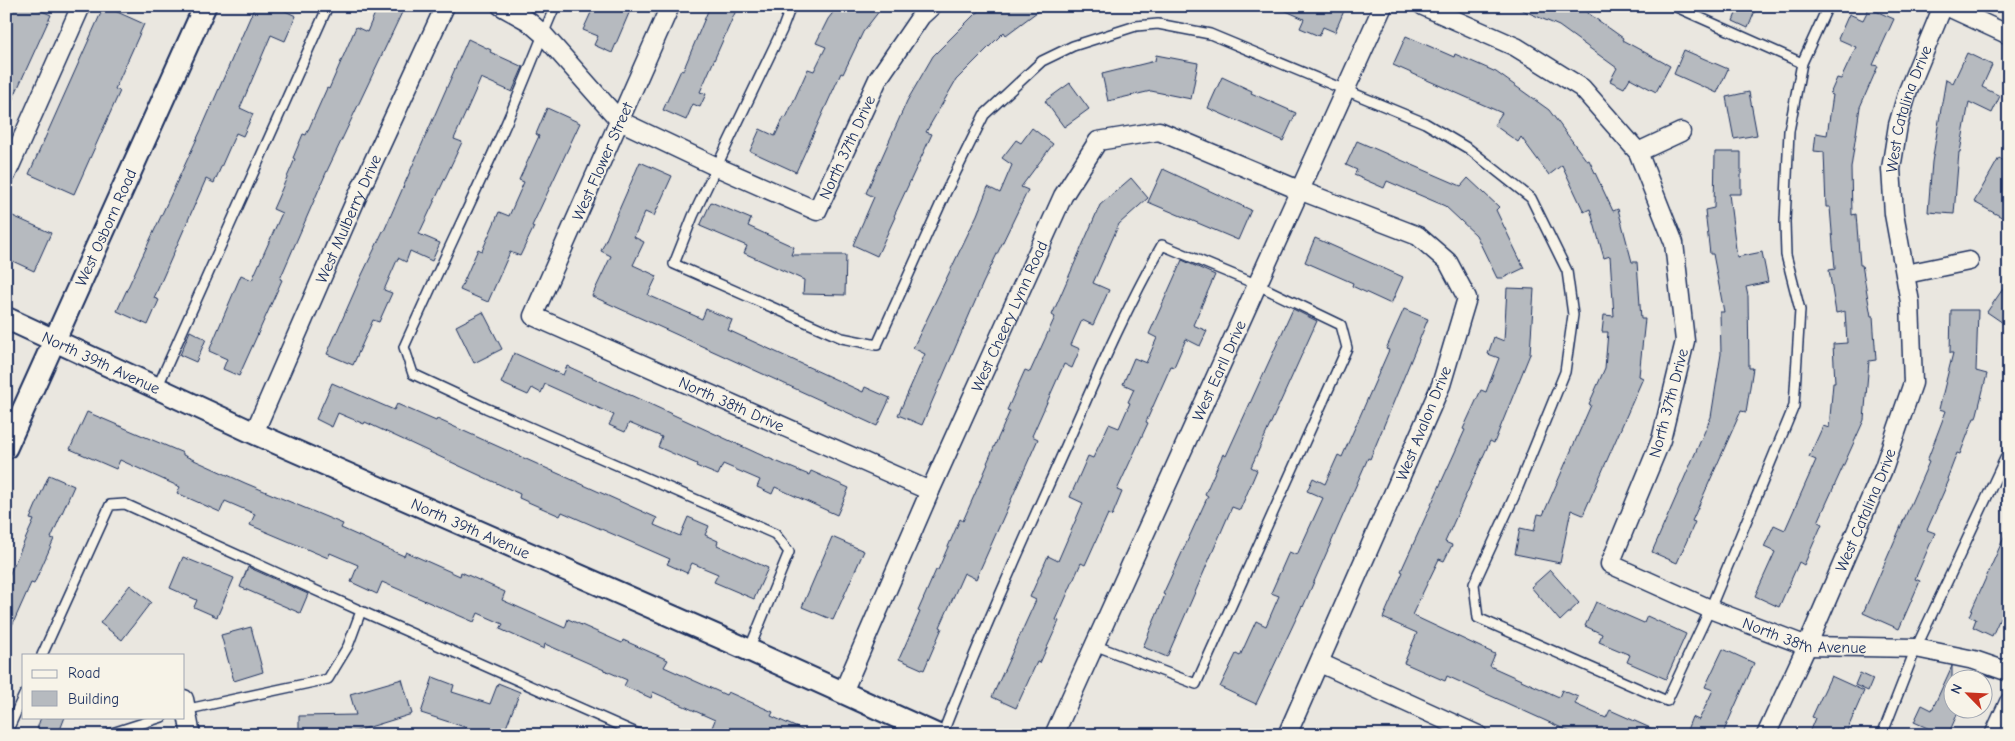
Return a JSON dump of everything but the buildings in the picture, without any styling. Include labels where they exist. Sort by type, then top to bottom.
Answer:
[{"type":"street","points":[[6,175],[81,6]]},
{"type":"street","name":"West Osborn Road","points":[[6,448],[206,6]]},
{"type":"street","name":"West Mulberry Drive","points":[[254,433],[357,198],[445,6]]},
{"type":"street","points":[[501,6],[528,21],[543,34],[620,121]]},
{"type":"street","name":"West Flower Street","points":[[533,316],[670,6]]},
{"type":"street","name":"North 37th Drive","points":[[620,121],[716,167],[817,211],[878,79],[921,16],[932,6]]},
{"type":"street","name":"West Earll Drive","points":[[1054,735],[1383,6]]},
{"type":"street","name":"North 37th Drive","points":[[1423,6],[1516,47],[1582,88],[1638,152],[1674,243],[1685,341],[1661,440],[1610,564]]},
{"type":"street","points":[[1944,6],[2009,35]]},
{"type":"street","name":"West Catalina Drive","points":[[1766,735],[1807,646],[1884,467],[1912,384],[1910,302],[1894,214],[1891,169],[1898,125],[1908,91],[1944,6]]},
{"type":"street","name":"West Cheery Lynn Road","points":[[843,692],[930,491],[1063,196],[1098,141],[1159,131],[1299,190]]},
{"type":"street","points":[[1638,152],[1681,132]]},
{"type":"street","name":"West Avalon Drive","points":[[1288,735],[1441,385],[1467,298],[1448,262],[1418,236],[1299,190]]},
{"type":"street","points":[[1906,274],[1969,261]]},
{"type":"street","name":"North 38th Drive","points":[[533,316],[930,491]]},
{"type":"street","name":"North 39th Avenue","points":[[6,318],[254,433],[749,650],[937,735]]},
{"type":"street","name":"North 38th Avenue","points":[[1610,564],[1710,609],[1807,646],[1916,648],[1974,660],[2009,672]]},
{"type":"street","points":[[1320,663],[1478,735]]},
{"type":"street","points":[[1994,735],[2009,702]]},
{"type":"street","points":[[185,710],[191,735]]},
{"type":"lane","points":[[156,388],[328,6]]},
{"type":"lane","points":[[556,6],[524,84],[404,347],[413,374],[494,412],[775,534],[789,552],[749,650]]},
{"type":"lane","points":[[791,6],[693,216],[674,264],[842,338],[877,345],[946,192],[984,116],[1042,61],[1073,46],[1136,26],[1158,24],[1210,34],[1425,123],[1469,149],[1531,198],[1567,271],[1573,315],[1565,372],[1514,497],[1474,584],[1478,618],[1667,701],[1710,609],[1794,406],[1800,310],[1786,255],[1784,222],[1789,132],[1802,63],[1828,6]]},
{"type":"lane","points":[[1674,6],[1802,63]]},
{"type":"lane","points":[[942,735],[977,647],[1085,404],[1140,284],[1162,245],[1258,285],[1340,325],[1347,348],[1196,684],[1094,645]]},
{"type":"lane","points":[[1882,735],[1916,648],[2009,450]]},
{"type":"lane","points":[[42,654],[110,505],[126,504],[641,735]]},
{"type":"lane","points":[[185,706],[328,679],[348,646],[361,611]]},
{"type":"lane","points":[[6,734],[22,699]]},
{"type":"lane","points":[[106,735],[159,718]]}]
